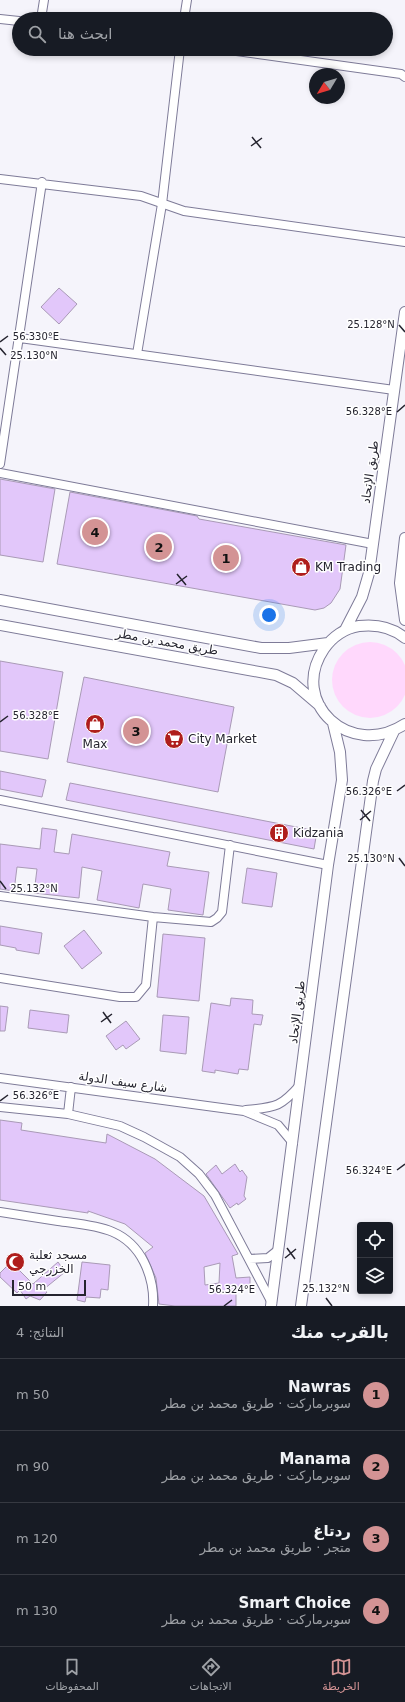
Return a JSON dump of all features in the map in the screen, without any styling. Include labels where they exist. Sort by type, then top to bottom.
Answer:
[{"type":"street","points":[[42,12],[44,0]]},
{"type":"street","points":[[185,12],[187,0]]},
{"type":"street","points":[[0,18],[12,20]]},
{"type":"street","points":[[137,354],[162,204],[179,56]]},
{"type":"street","points":[[271,56],[404,75]]},
{"type":"street","points":[[0,179],[42,182],[141,196],[184,211],[405,242]]},
{"type":"street","points":[[0,464],[20,338],[42,182]]},
{"type":"street","name":"طريق اﻹتحاد","points":[[345,630],[362,597],[369,573],[405,312]]},
{"type":"street","points":[[20,338],[394,390]]},
{"type":"street","points":[[0,473],[373,544]]},
{"type":"street","points":[[405,538],[400,583],[405,620]]},
{"type":"street","name":"طريق محمد بن مطر","points":[[0,600],[261,648],[289,648],[328,643]]},
{"type":"street","name":"طريق محمد بن مطر","points":[[0,625],[276,675],[293,683],[320,706]]},
{"type":"street","points":[[405,638],[391,629],[379,626],[368,625],[345,630],[328,643],[318,661],[314,680],[320,706],[333,723],[344,730],[362,736],[382,735],[394,731],[405,724]]},
{"type":"street","name":"طريق اﻹتحاد","points":[[271,1304],[328,865],[342,780],[340,752],[333,723]]},
{"type":"street","points":[[301,1306],[373,781],[376,769],[394,731]]},
{"type":"street","points":[[0,800],[328,865]]},
{"type":"street","points":[[0,896],[153,917],[205,923],[211,922],[222,912],[230,845]]},
{"type":"street","points":[[0,978],[120,997],[136,997],[146,985],[153,917]]},
{"type":"street","name":"شارع سيف الدولة","points":[[0,1078],[244,1111],[278,1124],[293,1143]]},
{"type":"street","name":"شارع سيف الدولة","points":[[244,1111],[276,1107],[286,1100],[300,1084]]},
{"type":"street","points":[[68,1114],[71,1087]]},
{"type":"street","points":[[0,1106],[68,1114],[120,1126],[144,1137],[180,1157],[199,1174],[215,1195],[271,1304]]},
{"type":"street","points":[[0,1212],[92,1225],[116,1232],[134,1246],[149,1273],[152,1287],[153,1306]]},
{"type":"street","points":[[249,1259],[268,1258],[278,1250]]},
{"type":"shaded area","points":[[362,642],[378,642],[385,644],[402,659],[406,665],[406,695],[397,707],[385,716],[378,718],[362,718],[355,716],[343,707],[334,695],[332,688],[332,672],[334,665],[343,653],[355,644]]},
{"type":"building","points":[[59,288],[77,304],[59,324],[41,307]]},
{"type":"building","points":[[0,479],[55,489],[43,562],[0,555]]},
{"type":"building","points":[[70,492],[197,516],[199,519],[346,545],[340,589],[331,603],[324,608],[315,610],[57,564]]},
{"type":"building","points":[[0,661],[63,672],[48,759],[0,751]]},
{"type":"building","points":[[84,677],[234,707],[218,792],[67,762]]},
{"type":"building","points":[[0,771],[46,780],[42,797],[0,789]]},
{"type":"building","points":[[70,783],[317,831],[314,849],[66,800]]},
{"type":"building","points":[[42,828],[57,830],[54,852],[69,854],[72,834],[170,852],[167,866],[209,872],[203,915],[168,910],[171,889],[143,884],[139,908],[97,900],[102,871],[82,867],[79,898],[34,893],[37,869],[17,867],[14,891],[0,889],[0,844],[40,849]]},
{"type":"building","points":[[247,868],[277,873],[272,907],[242,903]]},
{"type":"building","points":[[0,926],[42,933],[39,954],[16,950],[16,948],[0,945]]},
{"type":"building","points":[[84,930],[102,953],[82,969],[64,946]]},
{"type":"building","points":[[163,934],[205,938],[199,1001],[157,997]]},
{"type":"building","points":[[231,998],[253,1000],[252,1014],[263,1015],[261,1025],[254,1024],[248,1070],[239,1069],[238,1074],[215,1070],[215,1073],[202,1071],[211,1003],[230,1006]]},
{"type":"building","points":[[0,1006],[8,1007],[5,1031],[0,1031]]},
{"type":"building","points":[[30,1010],[69,1015],[67,1033],[28,1028]]},
{"type":"building","points":[[163,1015],[189,1017],[186,1054],[160,1051]]},
{"type":"building","points":[[126,1021],[140,1039],[126,1049],[123,1045],[116,1050],[106,1036]]},
{"type":"building","points":[[0,1120],[22,1123],[21,1130],[106,1143],[107,1134],[155,1159],[204,1196],[238,1254],[232,1256],[236,1278],[250,1277],[250,1287],[236,1290],[236,1306],[175,1306],[159,1304],[156,1278],[145,1253],[153,1247],[125,1224],[88,1211],[88,1213],[0,1200]],"holes":[[[220,1263],[219,1283],[205,1285],[204,1267]]]},
{"type":"building","points":[[235,1164],[240,1172],[242,1170],[247,1177],[244,1196],[246,1199],[238,1205],[237,1203],[230,1208],[206,1174],[216,1165],[222,1174]]},
{"type":"building","points":[[11,1262],[33,1284],[58,1262],[65,1272],[44,1289],[47,1292],[40,1300],[30,1296],[26,1299],[20,1290],[17,1293],[0,1277],[0,1273]]},
{"type":"building","points":[[82,1262],[110,1265],[108,1290],[101,1289],[100,1298],[86,1297],[85,1302],[77,1300]]},
{"type":"place","name":"Smart Choice","points":[[95,532]]},
{"type":"place","name":"Manama","points":[[159,547]]},
{"type":"place","name":"Nawras","points":[[226,558]]},
{"type":"place","name":"KM Trading","points":[[301,567]]},
{"type":"place","name":"Max","points":[[95,724]]},
{"type":"place","name":"ردتاغ","points":[[136,731]]},
{"type":"place","name":"City Market","points":[[174,739]]},
{"type":"place","name":"Kidzania","points":[[279,833]]},
{"type":"place","name":"مسجد ثعلبة الخزرجي","points":[[15,1262]]}]
